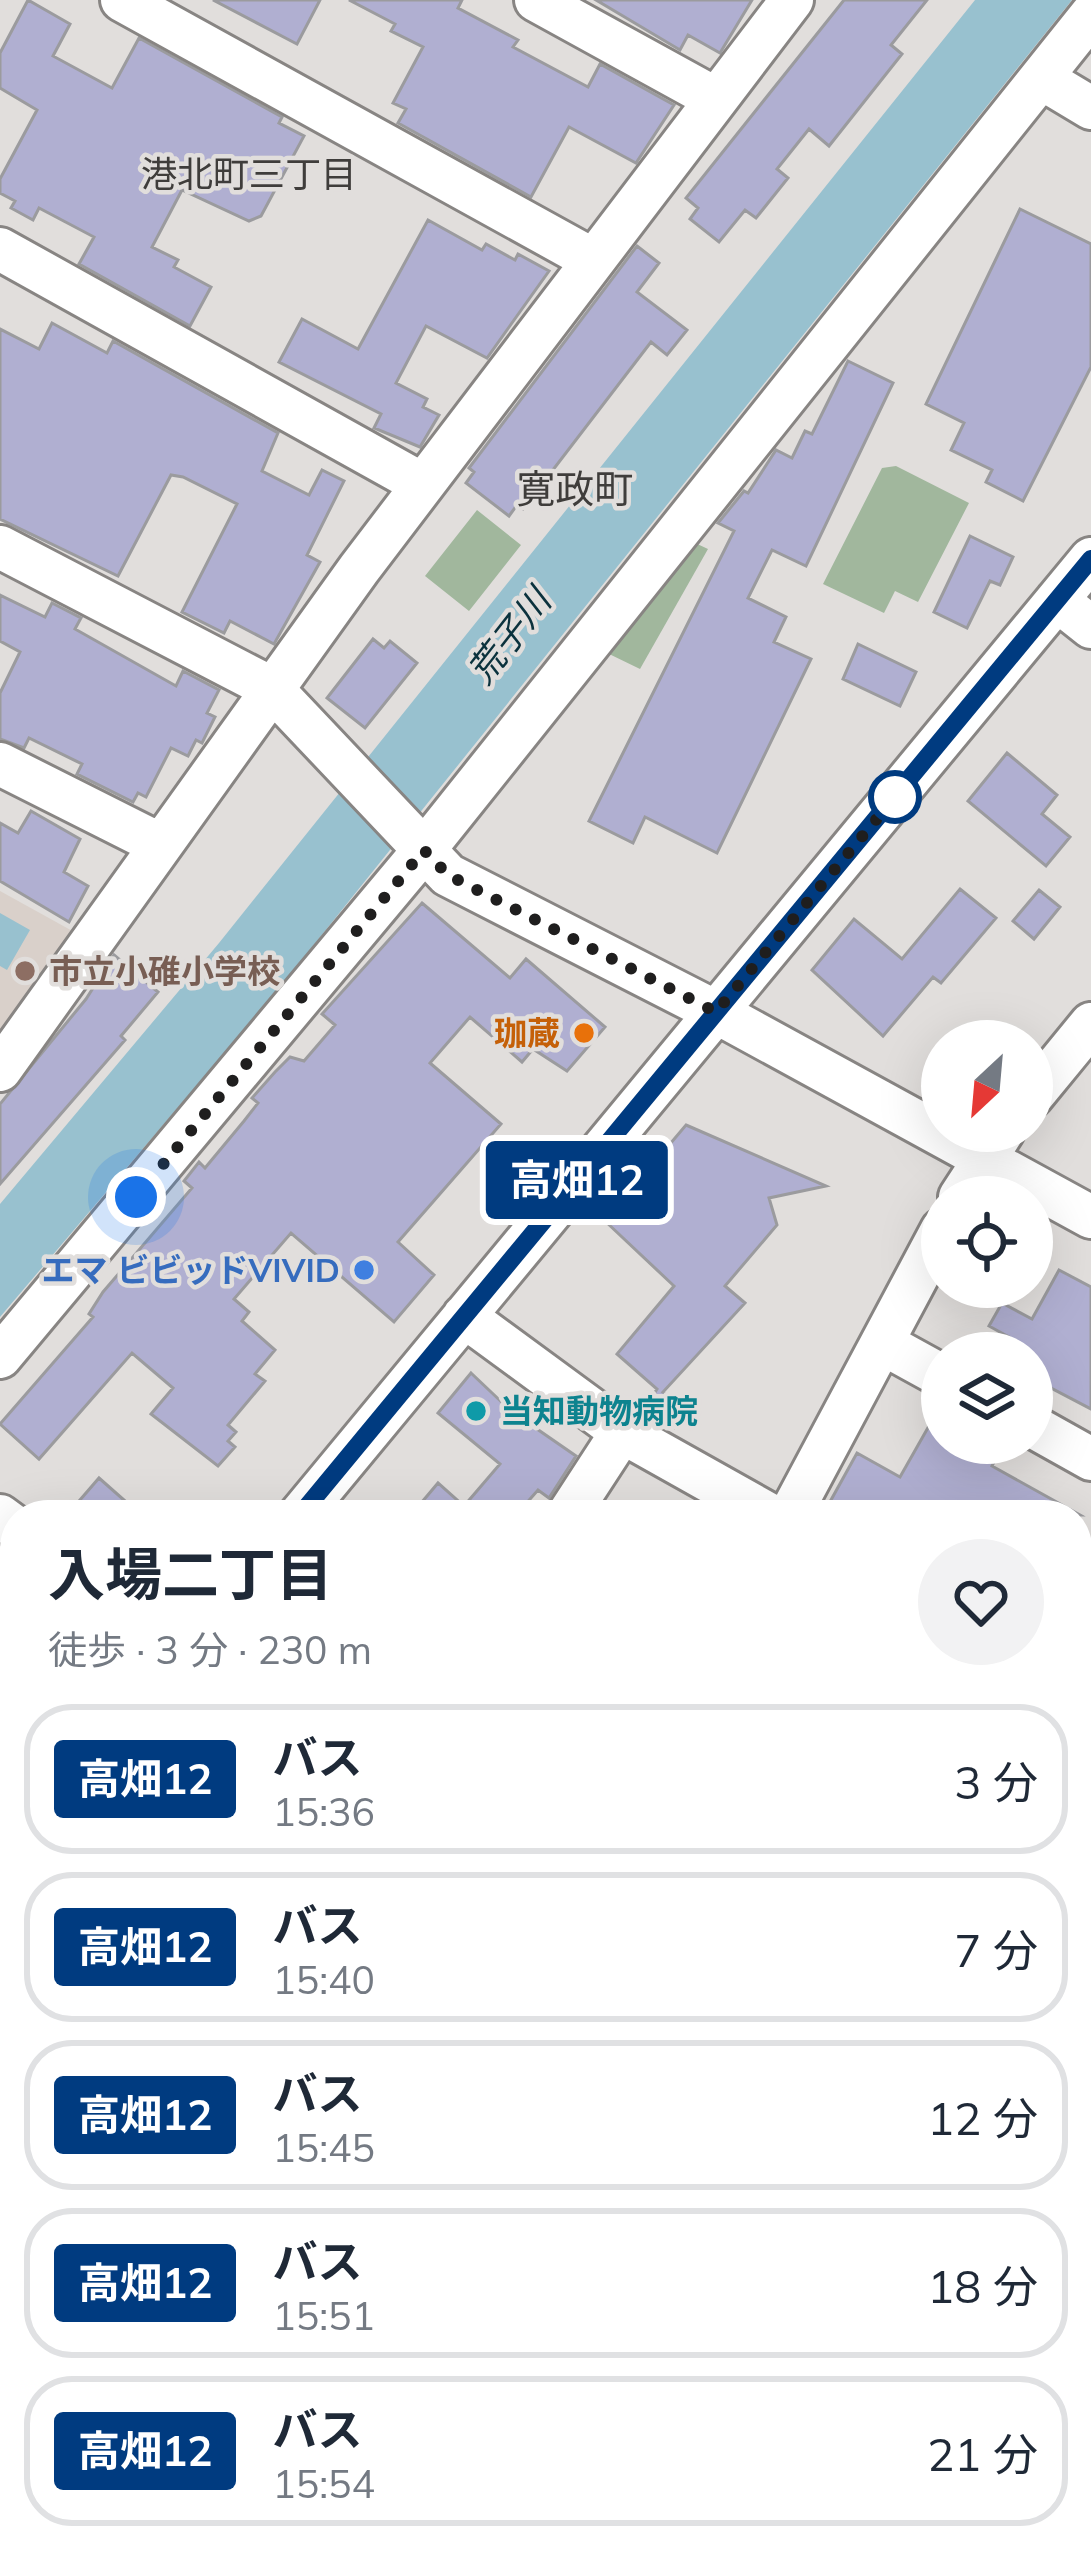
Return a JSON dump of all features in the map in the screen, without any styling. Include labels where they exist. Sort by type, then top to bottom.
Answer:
[{"type":"street","points":[[122,0],[593,260]]},
{"type":"street","points":[[536,0],[716,99]]},
{"type":"street","points":[[0,1070],[271,688],[792,0]]},
{"type":"street","points":[[0,1357],[1091,15]]},
{"type":"street","points":[[1041,78],[1091,108]]},
{"type":"street","points":[[0,249],[422,484]]},
{"type":"street","points":[[0,547],[271,688],[448,875],[921,1110]]},
{"type":"street","points":[[312,1500],[1091,559]]},
{"type":"street","points":[[1057,600],[1091,627]]},
{"type":"street","points":[[0,764],[159,844]]},
{"type":"street","points":[[1053,1070],[1091,1024]]},
{"type":"street","points":[[1003,1152],[1091,1217]]},
{"type":"street","points":[[798,1500],[921,1269]]},
{"type":"street","points":[[464,1316],[622,1432],[743,1500]]},
{"type":"street","points":[[882,1342],[921,1364]]},
{"type":"street","points":[[578,1500],[622,1432]]},
{"type":"street","points":[[1053,1438],[1091,1459]]},
{"type":"shaded area","name":"市立小碓小学校","points":[[0,891],[76,933],[0,1041]]},
{"type":"green space","points":[[896,466],[969,503],[918,602],[895,591],[884,613],[823,584],[882,468]]},
{"type":"green space","points":[[477,510],[521,545],[469,611],[425,576]]},
{"type":"green space","points":[[693,542],[708,549],[640,669],[605,652]]},
{"type":"water","name":"荒子川","points":[[975,0],[1072,0],[276,992],[0,1317],[0,1204],[219,943]]},
{"type":"water","points":[[0,913],[30,930],[7,970],[0,966]]},
{"type":"building","points":[[28,0],[70,24],[53,56],[112,88],[139,38],[282,117],[279,123],[304,136],[261,216],[249,221],[182,190],[152,247],[178,260],[174,267],[211,287],[190,326],[79,264],[94,237],[39,208],[33,220],[11,208],[15,201],[0,193],[0,179],[37,110],[0,88],[0,53]]},
{"type":"building","points":[[213,0],[320,0],[297,44]]},
{"type":"building","points":[[349,0],[462,0],[458,8],[518,40],[513,47],[588,87],[600,64],[674,105],[636,163],[569,127],[531,197],[398,123],[406,109],[393,103],[423,47],[391,31],[395,24]]},
{"type":"building","points":[[596,0],[752,0],[720,53],[688,35],[680,50]]},
{"type":"building","points":[[844,0],[927,0],[891,45],[902,54],[829,146],[809,129],[777,169],[788,178],[756,218],[745,210],[719,242],[690,219],[698,208],[686,198]]},
{"type":"building","points":[[1020,209],[1091,244],[1091,367],[1023,501],[986,482],[992,470],[951,450],[964,423],[926,404]]},
{"type":"building","points":[[428,220],[482,250],[486,244],[515,260],[518,254],[549,271],[487,358],[426,326],[396,383],[427,399],[423,407],[439,415],[420,447],[374,428],[381,414],[279,362],[302,319],[358,349]]},
{"type":"building","points":[[637,246],[659,263],[637,292],[687,330],[667,355],[651,342],[523,509],[517,505],[509,516],[466,483],[474,472],[469,468]]},
{"type":"building","points":[[52,323],[107,353],[113,341],[278,433],[262,471],[309,495],[322,470],[344,481],[307,555],[320,562],[274,644],[230,621],[224,633],[182,612],[237,504],[183,477],[171,475],[118,576],[0,519],[0,329],[39,349]]},
{"type":"building","points":[[848,361],[893,383],[806,566],[772,550],[748,598],[786,617],[774,642],[811,659],[717,853],[645,817],[633,843],[589,821],[734,531],[718,523],[744,491],[748,493],[776,450],[792,458],[805,431],[812,434]]},
{"type":"building","points":[[970,536],[1013,557],[1000,585],[990,581],[967,628],[934,612]]},
{"type":"building","points":[[0,595],[45,617],[52,603],[81,618],[75,629],[176,686],[183,671],[219,690],[207,713],[215,717],[202,743],[196,740],[188,756],[171,748],[146,797],[138,793],[133,802],[77,774],[82,764],[29,738],[24,748],[0,739],[0,693],[20,652],[0,641]]},
{"type":"building","points":[[373,639],[384,648],[390,641],[417,663],[365,728],[327,698]]},
{"type":"building","points":[[858,644],[916,672],[900,706],[843,679]]},
{"type":"building","points":[[1007,753],[1057,795],[1042,814],[1070,837],[1046,866],[968,801]]},
{"type":"building","points":[[31,811],[80,839],[64,872],[88,886],[69,922],[0,881],[0,823],[18,833]]},
{"type":"building","points":[[960,889],[996,918],[941,983],[933,977],[883,1036],[812,970],[854,919],[902,959]]},
{"type":"building","points":[[1039,890],[1060,907],[1034,939],[1013,921]]},
{"type":"building","points":[[422,903],[510,978],[526,959],[605,1027],[567,1071],[533,1049],[522,1062],[470,1017],[430,1063],[501,1124],[398,1242],[434,1275],[394,1322],[291,1233],[234,1299],[249,1312],[242,1321],[275,1350],[255,1374],[265,1381],[228,1425],[236,1432],[228,1441],[235,1447],[218,1466],[151,1414],[173,1388],[132,1353],[39,1459],[0,1424],[93,1317],[89,1314],[103,1292],[192,1188],[184,1181],[199,1162],[205,1168],[258,1103],[252,1098],[275,1072],[290,1057],[304,1061],[335,1025],[322,1014]]},
{"type":"building","points":[[114,955],[158,992],[121,1036],[125,1040],[0,1184],[0,1104],[86,999]]},
{"type":"building","points":[[686,1125],[826,1186],[769,1198],[777,1225],[725,1286],[745,1303],[663,1392],[688,1406],[675,1428],[644,1410],[657,1389],[617,1354],[674,1286],[605,1221]]},
{"type":"building","points":[[1059,1270],[1091,1287],[1091,1409],[1053,1389],[1053,1332],[1000,1332],[989,1326],[999,1308],[1011,1308],[1032,1319],[1038,1308],[1053,1308],[1053,1281]]},
{"type":"building","points":[[471,1373],[511,1411],[576,1456],[549,1498],[538,1490],[529,1500],[469,1500],[500,1464],[438,1413]]},
{"type":"building","points":[[921,1440],[921,1464],[993,1464],[1053,1500],[831,1500],[857,1453],[900,1477]]},
{"type":"building","points":[[99,1478],[124,1500],[80,1500]]},
{"type":"building","points":[[438,1483],[457,1500],[424,1500]]},
{"type":"bus line","name":"高畑12","points":[[312,1500],[1091,559]]},
{"type":"place","name":"市立小碓小学校","points":[[25,971]]},
{"type":"place","name":"珈蔵","points":[[584,1033]]},
{"type":"place","name":"エマ ビビッドVIVID","points":[[364,1270]]},
{"type":"place","name":"当知動物病院","points":[[476,1411]]},
{"type":"district","name":"港北町三丁目","points":[[249,174]]},
{"type":"district","name":"寛政町","points":[[575,489]]},
{"type":"route","points":[[136,1197],[424,850],[448,875],[716,1012],[895,797]]}]
